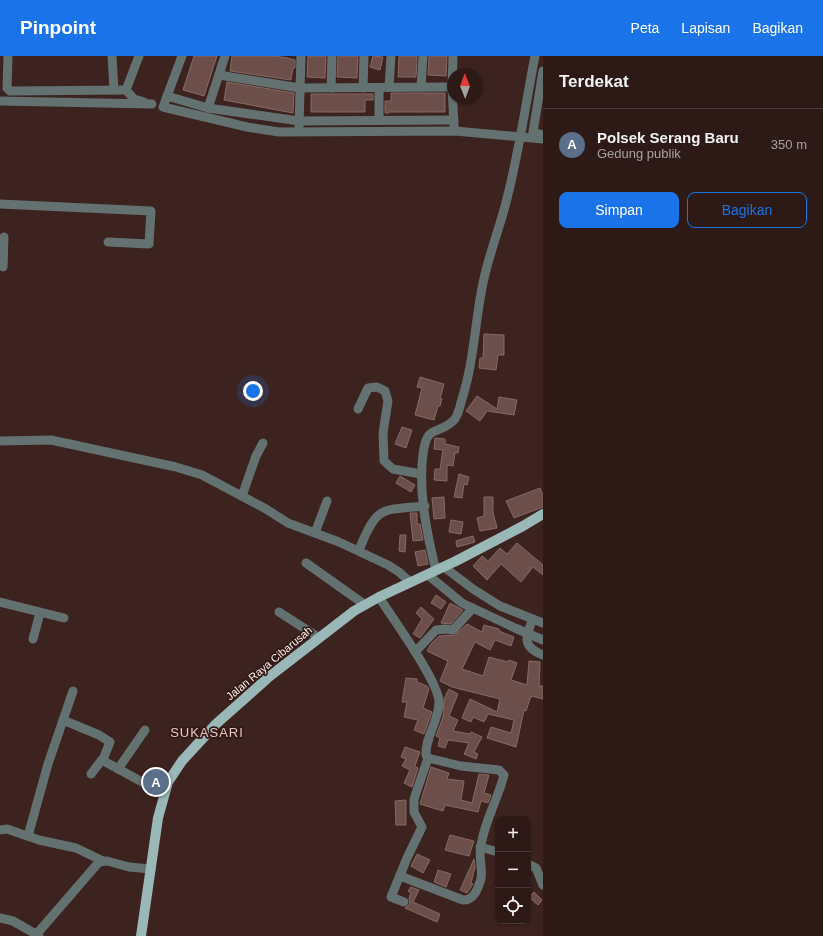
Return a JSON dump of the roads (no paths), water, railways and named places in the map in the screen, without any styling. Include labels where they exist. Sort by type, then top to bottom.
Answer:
[{"type":"main road","name":"Jalan Raya Cibarusah","points":[[141,936],[164,794],[175,771],[216,724],[270,676],[318,637],[364,604],[436,571],[543,514]]},
{"type":"street","points":[[8,56],[4,92],[126,90],[134,99],[266,131],[455,131],[543,139]]},
{"type":"street","points":[[112,56],[114,90]]},
{"type":"street","points":[[126,90],[139,56]]},
{"type":"street","points":[[163,107],[182,56]]},
{"type":"street","points":[[208,108],[225,56]]},
{"type":"street","points":[[299,132],[301,56]]},
{"type":"street","points":[[331,88],[332,56]]},
{"type":"street","points":[[363,88],[364,56]]},
{"type":"street","points":[[389,87],[391,56]]},
{"type":"street","points":[[421,87],[423,56]]},
{"type":"street","points":[[453,56],[453,68]]},
{"type":"street","points":[[536,56],[504,211],[483,281],[469,369],[462,399],[455,419],[451,423],[434,430],[428,435],[423,453],[421,474],[424,506],[436,571],[462,603],[543,640]]},
{"type":"street","points":[[543,71],[540,103],[533,132],[535,134],[543,135]]},
{"type":"street","points":[[219,75],[300,88],[447,87]]},
{"type":"street","points":[[379,88],[379,120]]},
{"type":"street","points":[[167,96],[208,108],[299,121],[454,120]]},
{"type":"street","points":[[0,100],[152,104]]},
{"type":"street","points":[[453,104],[455,131]]},
{"type":"street","points":[[0,204],[151,211],[149,244],[108,242]]},
{"type":"street","points":[[3,267],[4,237]]},
{"type":"street","points":[[358,409],[368,388],[377,387],[385,391],[388,401],[383,432],[384,461],[393,469],[421,474]]},
{"type":"street","points":[[0,441],[50,440],[202,475],[288,523],[359,550],[388,564],[410,582]]},
{"type":"street","points":[[242,496],[256,456],[263,443]]},
{"type":"street","points":[[316,533],[327,501]]},
{"type":"street","points":[[359,550],[368,529],[377,516],[392,508],[424,506]]},
{"type":"street","points":[[306,563],[364,604]]},
{"type":"street","points":[[436,571],[472,589],[500,606],[543,623]]},
{"type":"street","points":[[379,597],[415,652],[435,687],[440,701],[438,714],[426,752],[428,758],[414,799],[414,812],[422,827],[391,897],[404,902]]},
{"type":"street","points":[[0,602],[64,618]]},
{"type":"street","points":[[415,652],[436,630],[445,628],[453,630],[473,608]]},
{"type":"street","points":[[279,612],[318,637]]},
{"type":"street","points":[[33,639],[40,613]]},
{"type":"street","points":[[532,619],[527,633],[529,646],[543,655]]},
{"type":"street","points":[[28,836],[73,690]]},
{"type":"street","points":[[63,720],[99,735],[110,742],[102,760],[91,774]]},
{"type":"street","points":[[118,769],[145,730]]},
{"type":"street","points":[[400,876],[463,900],[472,898],[480,879],[480,847],[486,822],[501,787],[504,775],[499,770],[461,766],[428,758]]},
{"type":"street","points":[[102,760],[164,794]]},
{"type":"street","points":[[0,830],[7,829],[60,846],[76,848],[103,861],[139,869],[151,869]]},
{"type":"street","points":[[480,847],[495,851]]},
{"type":"street","points":[[0,918],[13,921],[37,936],[95,867],[103,861]]},
{"type":"street","points":[[531,866],[536,868],[543,885]]},
{"type":"place","name":"Polsek Serang Baru","points":[[156,782]]},
{"type":"district","name":"SUKASARI","points":[[207,732]]}]
